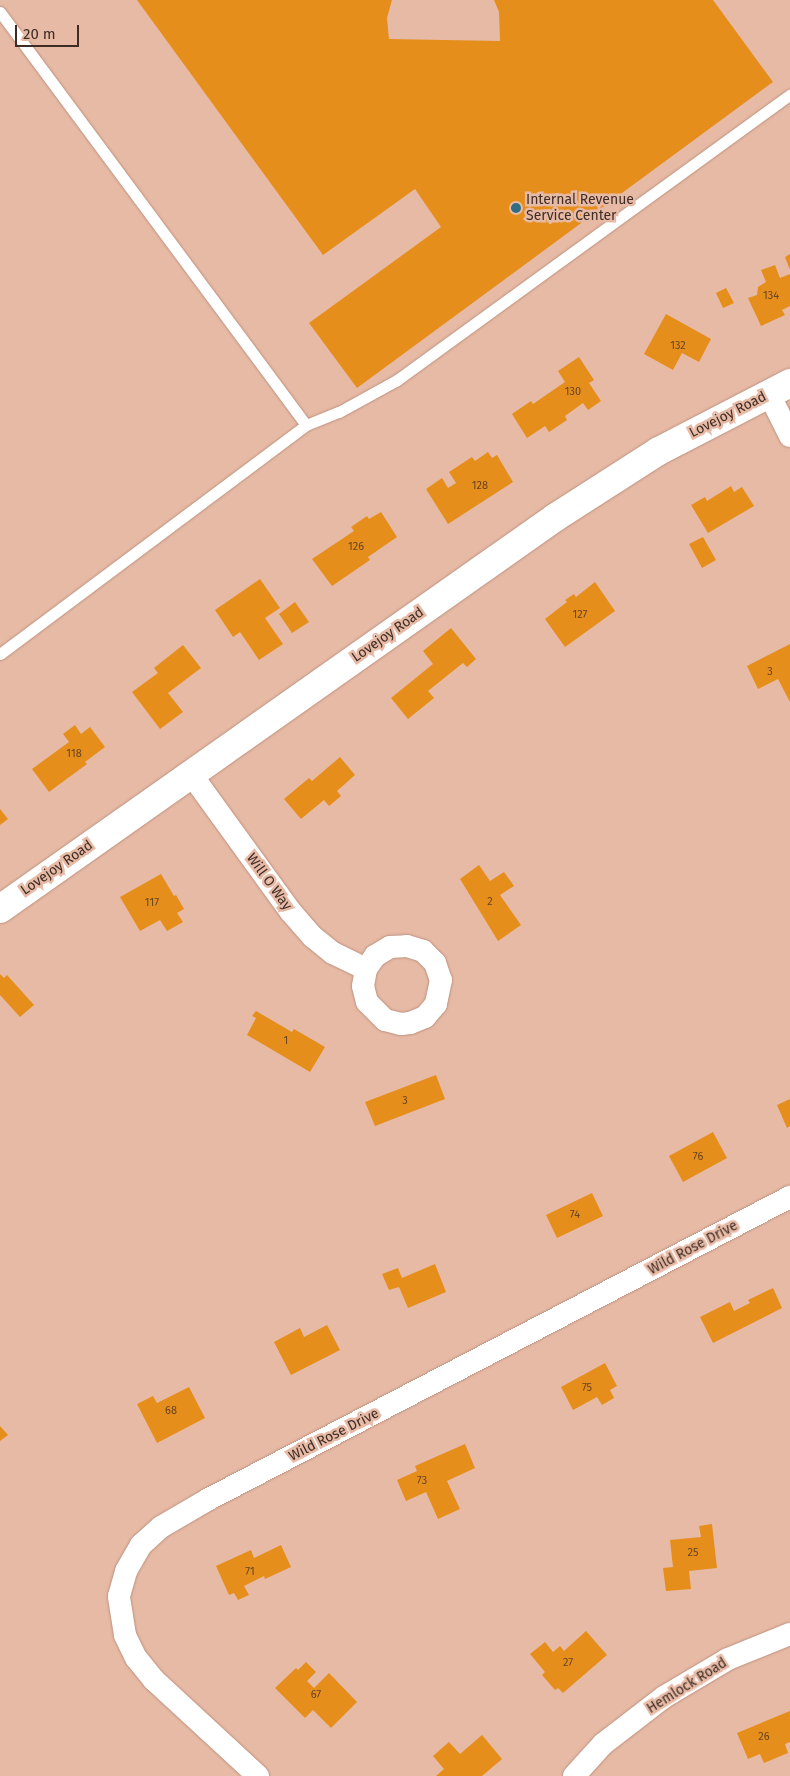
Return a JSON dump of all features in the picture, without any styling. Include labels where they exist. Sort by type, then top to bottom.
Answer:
[{"type":"main road","name":"Lovejoy Road","points":[[0,909],[556,516],[659,452],[780,389]]},
{"type":"street","points":[[780,389],[790,436]]},
{"type":"street","name":"Will O Way","points":[[191,774],[302,925],[322,945],[366,970]]},
{"type":"street","name":"Wild Rose Drive","points":[[258,1776],[154,1680],[136,1658],[125,1635],[119,1596],[126,1571],[141,1545],[161,1527],[209,1499],[790,1197]]},
{"type":"street","name":"Hemlock Road","points":[[574,1776],[603,1744],[664,1697],[728,1659],[790,1634]]},
{"type":"lane","points":[[0,12],[306,424]]},
{"type":"lane","points":[[0,654],[306,424],[339,412],[397,380],[790,94]]},
{"type":"building","name":"Internal Revenue Service Center","points":[[137,0],[392,0],[387,18],[389,39],[500,41],[499,12],[494,0],[713,0],[773,82],[357,388],[309,323],[441,227],[415,189],[323,255]]},
{"type":"building","points":[[790,254],[790,270],[785,257]]},
{"type":"building","points":[[775,265],[780,278],[790,274],[790,306],[782,310],[785,315],[761,326],[748,298],[757,295],[758,287],[766,282],[761,270]]},
{"type":"building","points":[[726,288],[734,303],[723,308],[716,293]]},
{"type":"building","points":[[666,314],[711,339],[699,362],[682,353],[673,370],[644,354]]},
{"type":"building","points":[[579,357],[594,380],[589,383],[601,401],[588,410],[583,403],[565,416],[567,420],[549,432],[545,426],[527,438],[512,414],[531,401],[533,404],[565,382],[558,371]]},
{"type":"building","points":[[488,452],[492,458],[497,455],[513,482],[448,524],[426,489],[442,478],[448,488],[456,483],[449,472],[472,457],[475,461]]},
{"type":"building","points":[[731,486],[734,492],[742,487],[754,506],[708,533],[691,505],[705,497],[707,501]]},
{"type":"building","points":[[381,512],[397,537],[368,557],[370,560],[332,586],[312,559],[354,531],[351,527],[367,516],[369,519]]},
{"type":"building","points":[[703,537],[716,560],[702,568],[689,544]]},
{"type":"building","points":[[260,579],[280,608],[265,618],[283,644],[259,660],[240,632],[233,637],[215,610]]},
{"type":"building","points":[[595,582],[615,611],[565,647],[545,619],[567,602],[565,600],[574,594],[576,597]]},
{"type":"building","points":[[295,602],[309,622],[292,633],[279,614]]},
{"type":"building","points":[[451,628],[476,659],[467,667],[463,663],[428,691],[434,698],[408,719],[391,698],[433,664],[423,651]]},
{"type":"building","points":[[790,644],[790,702],[778,679],[758,689],[747,666]]},
{"type":"building","points":[[183,645],[201,668],[168,693],[183,712],[160,729],[132,692],[158,673],[154,668]]},
{"type":"building","points":[[75,725],[81,734],[90,727],[105,747],[85,762],[87,764],[49,792],[32,769],[69,742],[63,734]]},
{"type":"building","points":[[340,757],[355,775],[337,791],[341,796],[329,806],[324,800],[301,819],[284,799],[309,778],[312,781]]},
{"type":"building","points":[[0,809],[8,819],[0,825]]},
{"type":"building","points":[[479,865],[490,881],[504,872],[514,886],[500,895],[521,925],[498,941],[460,879]]},
{"type":"building","points":[[161,874],[184,909],[177,913],[183,922],[167,931],[160,920],[140,931],[120,897]]},
{"type":"building","points":[[0,974],[4,978],[7,975],[34,1005],[20,1017],[0,995]]},
{"type":"building","points":[[256,1011],[292,1032],[294,1029],[325,1047],[310,1072],[247,1035],[256,1018],[252,1016]]},
{"type":"building","points":[[436,1075],[445,1099],[375,1126],[365,1102]]},
{"type":"building","points":[[790,1099],[790,1126],[787,1128],[777,1105]]},
{"type":"building","points":[[713,1132],[727,1158],[683,1182],[669,1156]]},
{"type":"building","points":[[592,1193],[603,1216],[557,1238],[546,1215]]},
{"type":"building","points":[[435,1264],[446,1292],[408,1308],[399,1287],[389,1290],[382,1274],[398,1268],[402,1278]]},
{"type":"building","points":[[773,1288],[782,1308],[713,1343],[700,1317],[730,1302],[734,1311],[750,1303],[748,1300]]},
{"type":"building","points":[[327,1325],[340,1350],[291,1375],[274,1342],[300,1328],[304,1337]]},
{"type":"building","points":[[605,1363],[617,1386],[610,1390],[614,1398],[602,1405],[597,1397],[573,1410],[561,1387]]},
{"type":"building","points":[[189,1387],[205,1418],[157,1443],[137,1404],[153,1396],[157,1403]]},
{"type":"building","points":[[0,1426],[8,1435],[0,1441]]},
{"type":"building","points":[[465,1444],[475,1468],[447,1481],[460,1509],[438,1519],[426,1492],[406,1501],[397,1480],[417,1471],[415,1466]]},
{"type":"building","points":[[712,1524],[717,1568],[689,1571],[691,1589],[666,1591],[663,1568],[673,1567],[670,1540],[701,1537],[699,1526]]},
{"type":"building","points":[[281,1545],[291,1567],[265,1579],[264,1576],[244,1586],[249,1595],[238,1600],[234,1593],[229,1595],[216,1566],[251,1550],[254,1558]]},
{"type":"building","points":[[586,1631],[607,1655],[563,1693],[558,1688],[555,1690],[542,1675],[545,1672],[530,1654],[545,1642],[553,1652],[560,1646],[564,1651]]},
{"type":"building","points":[[306,1662],[316,1672],[307,1681],[314,1688],[329,1673],[357,1702],[331,1728],[313,1710],[305,1718],[275,1688],[296,1668],[298,1670]]},
{"type":"building","points":[[790,1711],[790,1742],[785,1744],[788,1753],[764,1763],[760,1754],[748,1759],[737,1733]]},
{"type":"building","points":[[482,1735],[502,1759],[482,1776],[436,1776],[444,1769],[433,1756],[449,1742],[460,1754]]},
{"type":"place","name":"Internal Revenue Service Center","points":[[516,208]]}]
